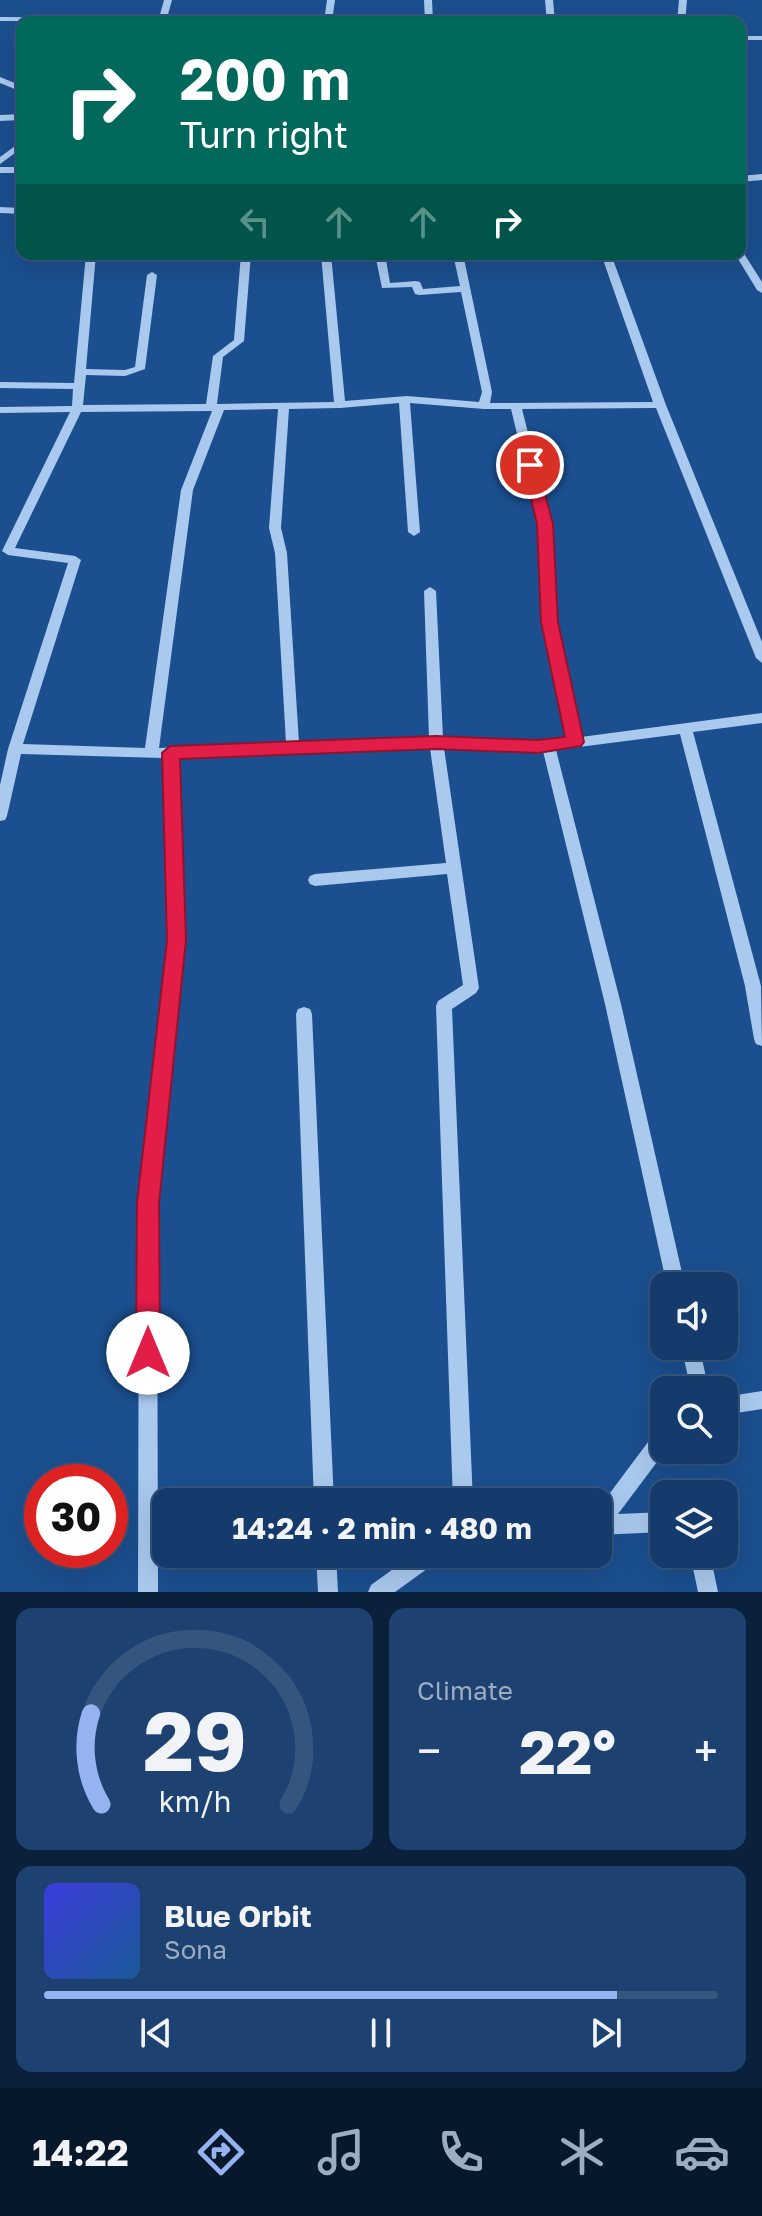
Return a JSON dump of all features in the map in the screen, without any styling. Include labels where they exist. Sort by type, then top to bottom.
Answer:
[{"type":"street","points":[[0,161],[16,149]]},
{"type":"street","points":[[0,566],[79,398],[90,260]]},
{"type":"street","points":[[151,753],[187,490],[214,403],[218,356],[239,341],[246,260]]},
{"type":"street","points":[[327,260],[340,401]]},
{"type":"street","points":[[381,260],[386,286],[416,284],[419,292],[464,289]]},
{"type":"street","points":[[459,260],[485,399]]},
{"type":"street","points":[[608,260],[660,405],[762,658]]},
{"type":"street","points":[[744,260],[762,290]]},
{"type":"street","points":[[81,372],[125,373],[140,369],[152,275]]},
{"type":"street","points":[[0,385],[79,398],[284,407],[407,399],[485,399],[515,405],[660,405]]},
{"type":"street","points":[[0,410],[79,398]]},
{"type":"street","points":[[407,399],[404,403],[414,532]]},
{"type":"street","points":[[515,405],[545,524],[550,622],[575,742]]},
{"type":"street","points":[[284,407],[275,528],[281,553],[293,750]]},
{"type":"street","points":[[0,816],[11,757],[75,560],[8,551]]},
{"type":"street","points":[[430,591],[436,743],[471,988],[444,1006],[462,1488]]},
{"type":"street","points":[[11,757],[436,743],[548,745],[762,718]]},
{"type":"street","points":[[685,728],[756,974],[762,1039]]},
{"type":"street","points":[[548,745],[613,1004],[673,1272]]},
{"type":"street","points":[[148,1592],[148,1203],[176,940],[170,753]]},
{"type":"street","points":[[315,880],[454,868]]},
{"type":"street","points":[[304,1014],[323,1488]]},
{"type":"street","points":[[738,1404],[762,1400]]},
{"type":"street","points":[[612,1507],[650,1456]]},
{"type":"street","points":[[612,1524],[650,1523]]},
{"type":"street","points":[[327,1568],[328,1592]]},
{"type":"street","points":[[378,1592],[411,1568]]},
{"type":"street","points":[[703,1568],[708,1592]]},
{"type":"route","points":[[148,1353],[148,1203],[176,940],[170,753],[436,743],[538,747],[575,742],[550,622],[545,524],[530,465]]}]
